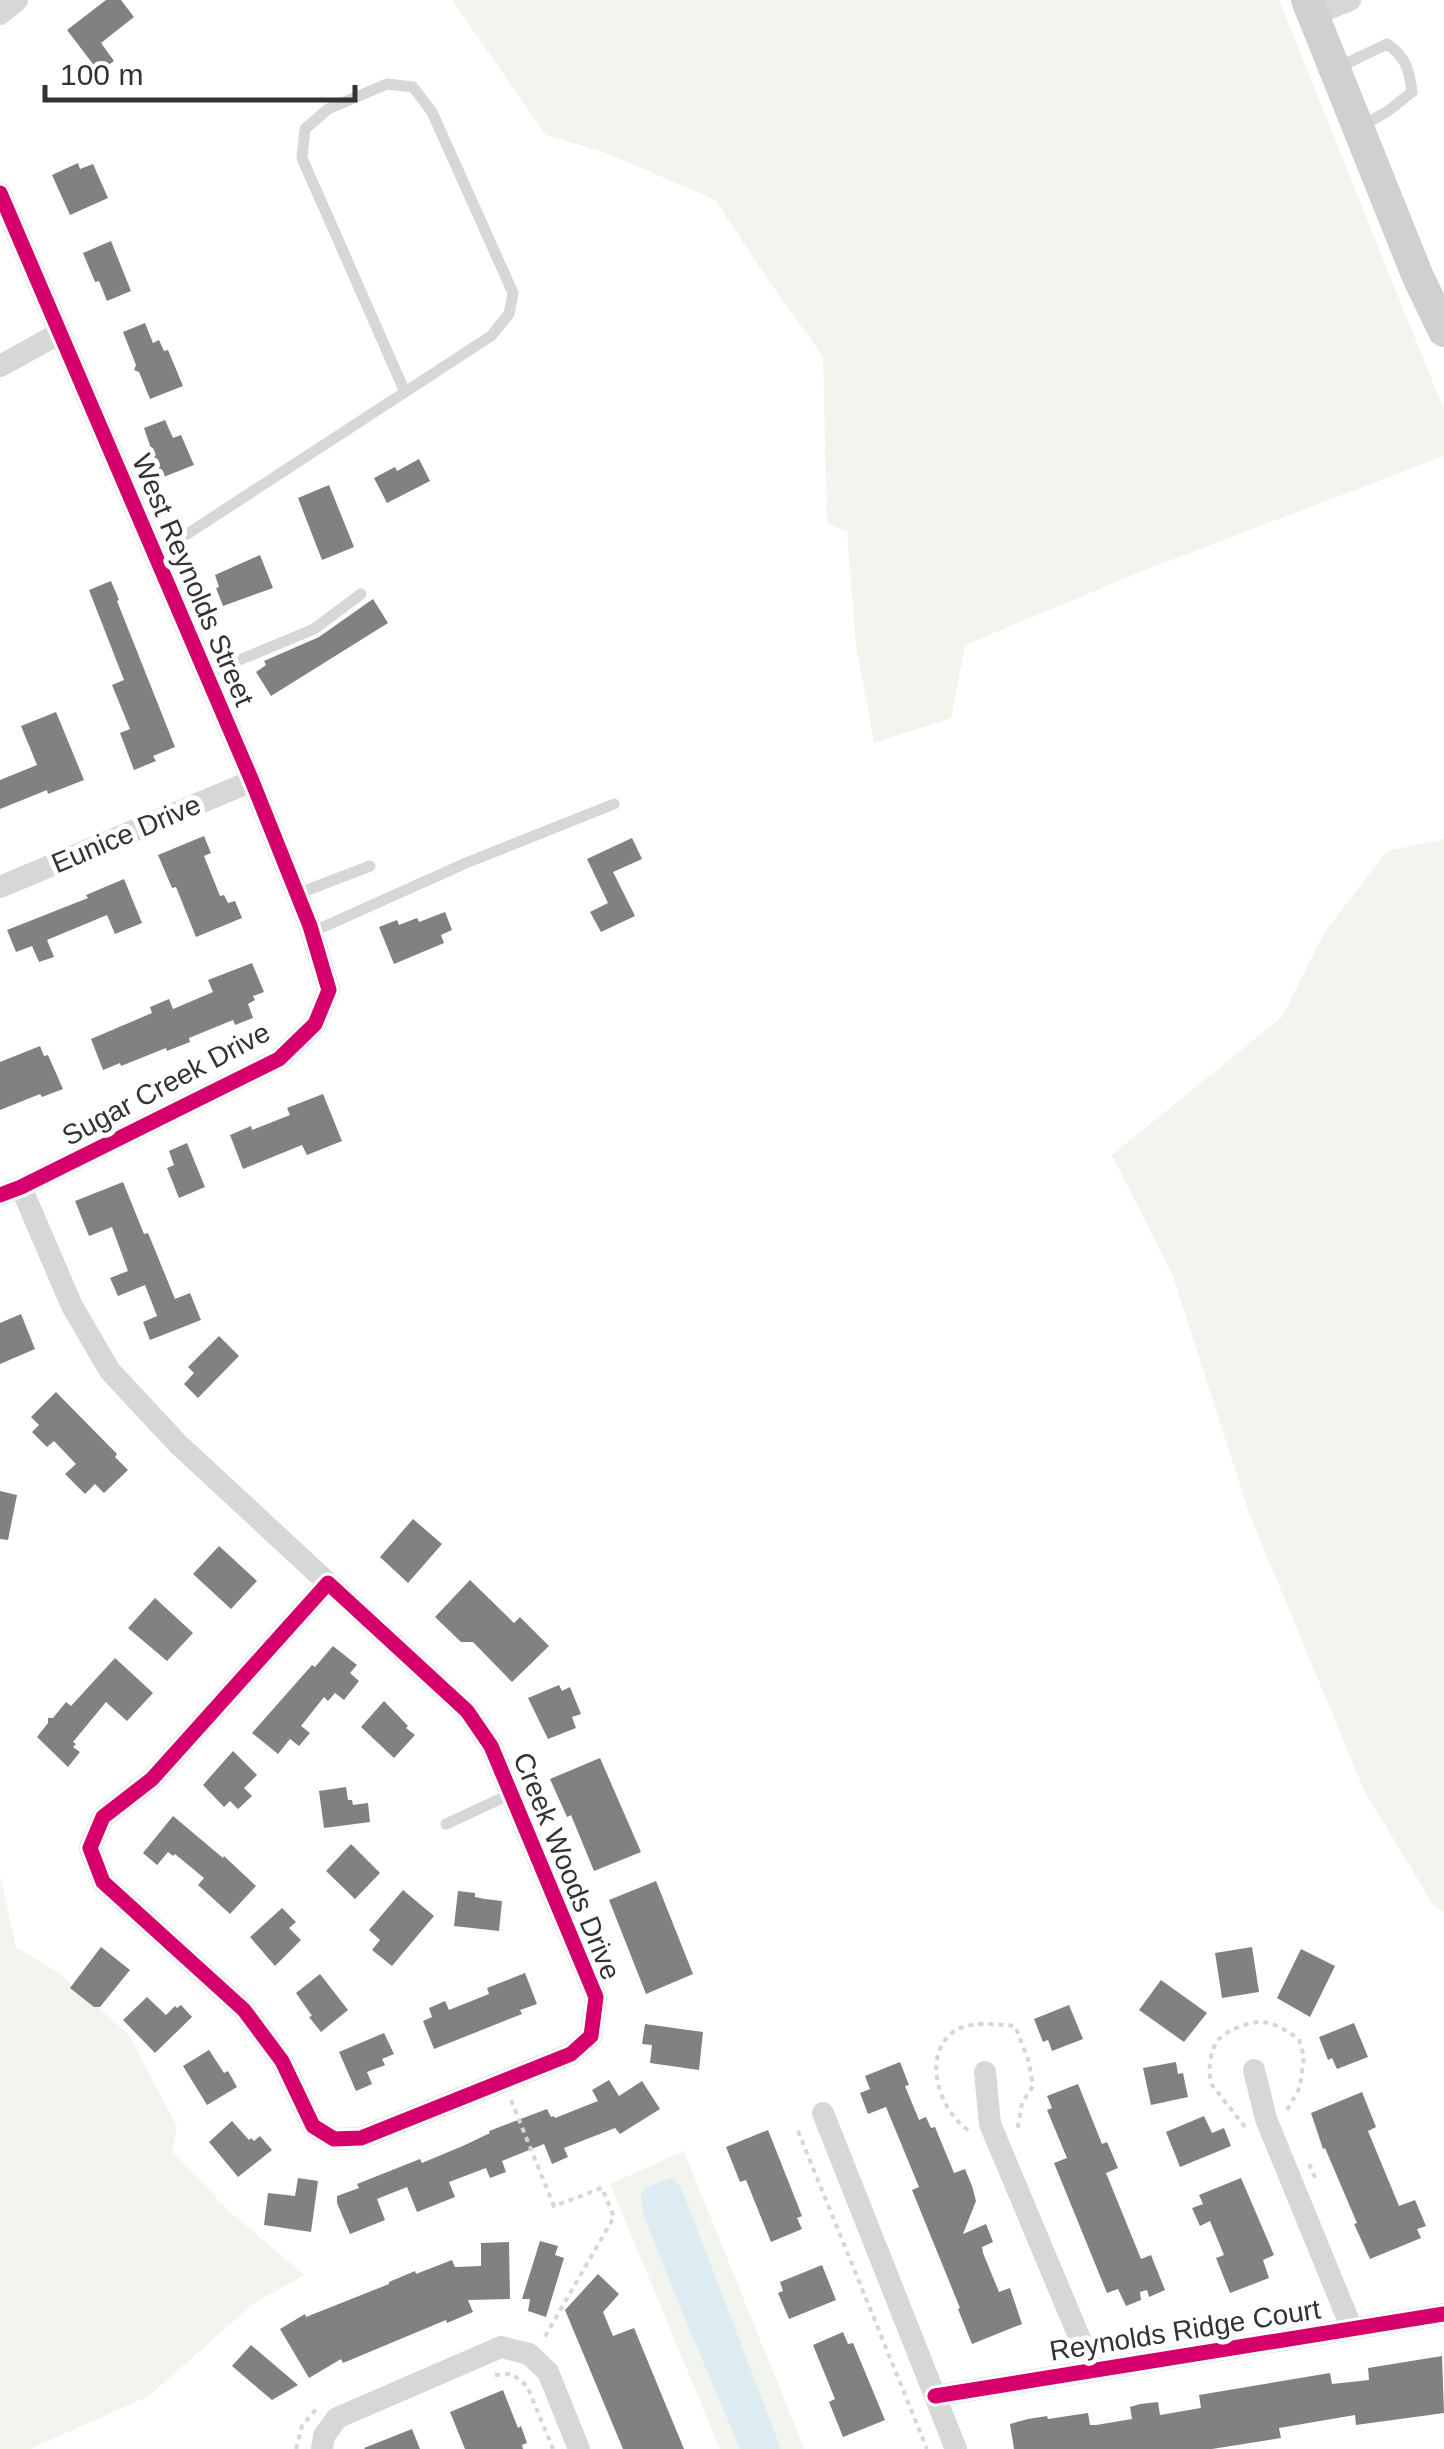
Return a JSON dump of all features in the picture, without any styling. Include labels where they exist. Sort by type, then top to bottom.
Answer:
[{"type":"main road","points":[[1310,8],[1418,277],[1444,332]]},
{"type":"street","points":[[0,14],[17,0]]},
{"type":"street","points":[[1310,8],[1350,0]]},
{"type":"street","name":"West Reynolds Street","points":[[0,194],[252,781],[312,932],[329,990]]},
{"type":"street","points":[[0,366],[60,333]]},
{"type":"street","name":"Eunice Drive","points":[[0,888],[252,781]]},
{"type":"street","name":"Sugar Creek Drive","points":[[11,1191],[279,1059],[315,1024],[329,990]]},
{"type":"street","name":"Creek Woods Drive","points":[[11,1191],[110,1371],[178,1444],[328,1582],[466,1711],[491,1746],[596,1998],[591,2036],[571,2054],[360,2138],[334,2139],[313,2126],[282,2060],[244,2010],[103,1882],[90,1848],[103,1817],[152,1779],[328,1582]]},
{"type":"street","points":[[1254,2070],[1266,2119],[1352,2329]]},
{"type":"street","points":[[985,2072],[990,2124],[1093,2370]]},
{"type":"street","points":[[822,2114],[956,2449]]},
{"type":"street","name":"Reynolds Ridge Court","points":[[934,2396],[1444,2314]]},
{"type":"street","points":[[322,2449],[324,2436],[338,2418],[501,2347],[528,2354],[548,2372],[580,2449]]},
{"type":"lane","points":[[1334,70],[1387,44],[1400,53],[1410,73],[1412,92],[1358,128]]},
{"type":"lane","points":[[155,555],[492,336],[509,314],[512,292],[432,112],[413,87],[387,84],[328,109],[304,129],[302,158],[405,392]]},
{"type":"lane","points":[[206,674],[314,629],[361,594]]},
{"type":"lane","points":[[312,932],[466,863],[614,804]]},
{"type":"lane","points":[[297,894],[370,866]]},
{"type":"lane","points":[[446,1824],[511,1794]]},
{"type":"path","points":[[1249,2132],[1208,2076],[1212,2051],[1219,2039],[1246,2024],[1270,2023],[1299,2039],[1304,2057],[1300,2087],[1286,2113]]},
{"type":"path","points":[[972,2133],[945,2107],[938,2086],[938,2057],[941,2046],[954,2030],[998,2024],[1016,2026],[1029,2062],[1032,2086],[1022,2103],[1017,2132]]},
{"type":"path","points":[[507,2091],[554,2206],[602,2188],[614,2217],[542,2342]]},
{"type":"path","points":[[798,2131],[926,2449]]},
{"type":"path","points":[[1308,2161],[1318,2185]]},
{"type":"path","points":[[1053,2336],[1060,2354]]},
{"type":"path","points":[[480,2381],[512,2374],[527,2386],[553,2449]]},
{"type":"shaded area","points":[[452,0],[1279,0],[1444,410],[1444,456],[1150,568],[965,645],[951,718],[874,743],[856,645],[847,532],[827,523],[823,356],[715,200],[609,154],[546,135]]},
{"type":"shaded area","points":[[1444,839],[1444,1912],[1434,1906],[1364,1790],[1249,1513],[1173,1276],[1112,1155],[1282,1017],[1324,933],[1387,851]]},
{"type":"shaded area","points":[[0,1875],[16,1947],[59,1973],[128,2034],[177,2126],[172,2151],[229,2211],[304,2275],[253,2304],[149,2396],[30,2449],[0,2449]]},
{"type":"shaded area","points":[[684,2151],[804,2449],[720,2449],[610,2184]]},
{"type":"shaded area","points":[[671,2178],[686,2200],[781,2449],[740,2449],[676,2297],[643,2213],[641,2194],[647,2187]]},
{"type":"building","points":[[106,0],[121,0],[134,17],[101,43],[114,61],[99,72],[67,30]]},
{"type":"building","points":[[78,163],[80,169],[93,164],[108,198],[70,215],[52,175]]},
{"type":"building","points":[[111,241],[131,291],[107,301],[83,253]]},
{"type":"building","points":[[145,323],[153,343],[159,340],[164,351],[168,350],[183,386],[150,399],[139,372],[134,370],[136,365],[123,332]]},
{"type":"building","points":[[165,420],[173,438],[181,435],[194,465],[161,478],[144,428]]},
{"type":"building","points":[[419,459],[430,481],[387,503],[374,478]]},
{"type":"building","points":[[329,485],[354,547],[322,560],[298,498]]},
{"type":"building","points":[[260,555],[273,588],[223,606],[215,575]]},
{"type":"building","points":[[111,581],[175,747],[134,770],[120,733],[130,729],[112,685],[124,680],[89,590]]},
{"type":"building","points":[[373,599],[388,623],[271,696],[256,672],[266,665],[264,661],[319,637]]},
{"type":"building","points":[[56,712],[84,780],[0,809],[0,780],[37,765],[21,726]]},
{"type":"building","points":[[204,836],[211,853],[204,856],[220,896],[224,895],[228,903],[235,901],[242,918],[196,937],[158,855]]},
{"type":"building","points":[[632,838],[642,859],[613,872],[635,916],[601,932],[590,912],[608,903],[587,859]]},
{"type":"building","points":[[124,879],[142,923],[115,934],[107,915],[47,940],[54,957],[39,962],[32,946],[16,952],[7,930],[88,898],[86,895]]},
{"type":"building","points":[[445,912],[452,930],[441,935],[444,943],[394,964],[379,927],[397,920],[399,925],[417,918],[419,922]]},
{"type":"building","points":[[252,963],[264,992],[253,996],[255,1000],[248,1004],[253,1018],[235,1025],[233,1020],[167,1051],[166,1048],[103,1070],[91,1039],[152,1013],[150,1007],[169,999],[173,1009],[213,992],[208,980]]},
{"type":"building","points":[[40,1046],[63,1089],[0,1110],[0,1062]]},
{"type":"building","points":[[323,1094],[342,1141],[307,1155],[302,1145],[243,1169],[230,1135],[290,1115],[287,1108]]},
{"type":"building","points":[[187,1143],[205,1187],[179,1198],[167,1168],[174,1165],[169,1151]]},
{"type":"building","points":[[123,1182],[175,1299],[190,1293],[201,1320],[150,1340],[143,1322],[157,1316],[145,1285],[118,1296],[110,1278],[128,1271],[112,1227],[89,1236],[75,1201]]},
{"type":"building","points":[[21,1314],[35,1349],[0,1364],[0,1323]]},
{"type":"building","points":[[219,1336],[239,1356],[198,1398],[184,1384],[194,1373],[188,1367]]},
{"type":"building","points":[[56,1392],[128,1470],[104,1493],[95,1484],[85,1494],[65,1474],[76,1464],[54,1441],[47,1447],[32,1432],[39,1425],[31,1417]]},
{"type":"building","points":[[0,1491],[17,1495],[8,1540],[0,1539]]},
{"type":"building","points":[[413,1519],[442,1544],[408,1583],[380,1557]]},
{"type":"building","points":[[219,1546],[257,1581],[231,1609],[193,1574]]},
{"type":"building","points":[[470,1580],[514,1623],[520,1617],[549,1646],[512,1682],[473,1642],[461,1642],[435,1617]]},
{"type":"building","points":[[155,1598],[193,1633],[167,1661],[128,1628]]},
{"type":"building","points":[[333,1646],[357,1665],[350,1673],[359,1681],[344,1700],[335,1693],[328,1701],[324,1697],[301,1726],[310,1733],[299,1746],[290,1739],[278,1754],[252,1733]]},
{"type":"building","points":[[115,1658],[153,1693],[127,1721],[106,1702],[73,1742],[80,1752],[68,1767],[37,1737],[48,1718],[53,1718],[66,1702],[71,1706]]},
{"type":"building","points":[[559,1685],[562,1691],[570,1687],[581,1714],[572,1717],[576,1728],[548,1739],[528,1698]]},
{"type":"building","points":[[384,1701],[415,1735],[394,1758],[361,1727]]},
{"type":"building","points":[[233,1751],[257,1775],[244,1788],[252,1796],[238,1809],[230,1801],[224,1807],[203,1785]]},
{"type":"building","points":[[600,1758],[641,1852],[594,1871],[571,1815],[567,1817],[550,1779]]},
{"type":"building","points":[[346,1787],[353,1805],[368,1803],[370,1822],[324,1828],[319,1791]]},
{"type":"building","points":[[173,1816],[256,1886],[230,1914],[198,1885],[204,1878],[175,1854],[168,1852],[157,1865],[143,1853]]},
{"type":"building","points":[[351,1844],[380,1873],[355,1899],[326,1871]]},
{"type":"building","points":[[656,1881],[693,1974],[646,1994],[609,1900]]},
{"type":"building","points":[[403,1890],[434,1916],[392,1966],[372,1950],[380,1940],[369,1930]]},
{"type":"building","points":[[458,1891],[502,1901],[499,1931],[454,1926]]},
{"type":"building","points":[[282,1908],[296,1922],[289,1928],[301,1940],[275,1966],[250,1937]]},
{"type":"building","points":[[101,1947],[130,1970],[100,2007],[94,2007],[70,1988]]},
{"type":"building","points":[[1252,1947],[1259,1992],[1222,1998],[1215,1953]]},
{"type":"building","points":[[1301,1949],[1335,1966],[1310,2017],[1277,1998]]},
{"type":"building","points":[[525,1973],[537,2004],[520,2010],[522,2014],[434,2049],[423,2021],[432,2017],[429,2008],[445,2001],[449,2010],[489,1994],[487,1988]]},
{"type":"building","points":[[320,1974],[348,2010],[321,2032],[296,1993]]},
{"type":"building","points":[[1161,1980],[1207,2013],[1184,2042],[1139,2010]]},
{"type":"building","points":[[147,1997],[166,2015],[181,2005],[192,2017],[155,2053],[123,2020]]},
{"type":"building","points":[[1069,2005],[1083,2039],[1052,2051],[1048,2040],[1043,2042],[1034,2019]]},
{"type":"building","points":[[1354,2023],[1368,2057],[1337,2069],[1332,2058],[1328,2060],[1319,2037]]},
{"type":"building","points":[[645,2024],[703,2032],[699,2070],[650,2063],[652,2045],[642,2044]]},
{"type":"building","points":[[384,2033],[394,2054],[382,2059],[385,2065],[367,2072],[372,2084],[356,2091],[339,2052]]},
{"type":"building","points":[[209,2050],[237,2087],[207,2105],[183,2066]]},
{"type":"building","points":[[900,2062],[919,2120],[926,2117],[931,2128],[935,2127],[954,2173],[965,2169],[972,2186],[976,2201],[963,2234],[986,2224],[993,2242],[982,2247],[983,2253],[999,2292],[1010,2288],[1022,2324],[972,2344],[912,2190],[919,2187],[886,2107],[868,2114],[860,2093],[870,2089],[865,2076]]},
{"type":"building","points":[[1176,2062],[1178,2074],[1183,2073],[1188,2097],[1151,2105],[1143,2068]]},
{"type":"building","points":[[609,2080],[619,2096],[642,2081],[660,2109],[620,2134],[615,2128],[564,2148],[568,2157],[552,2164],[544,2144],[502,2161],[506,2172],[490,2178],[486,2168],[449,2182],[455,2197],[417,2212],[407,2187],[377,2199],[385,2220],[350,2234],[337,2196],[359,2188],[357,2184],[420,2159],[422,2163],[547,2109],[555,2118],[598,2101],[592,2090]]},
{"type":"building","points":[[1078,2084],[1102,2144],[1107,2142],[1118,2168],[1106,2173],[1141,2259],[1151,2255],[1165,2290],[1149,2297],[1147,2290],[1140,2292],[1141,2300],[1126,2306],[1118,2289],[1107,2293],[1054,2163],[1067,2158],[1047,2110],[1052,2108],[1047,2096]]},
{"type":"building","points":[[1362,2092],[1376,2127],[1368,2131],[1399,2206],[1415,2200],[1426,2226],[1417,2229],[1421,2238],[1370,2259],[1311,2113]]},
{"type":"building","points":[[1204,2116],[1212,2133],[1224,2128],[1231,2146],[1180,2167],[1166,2132]]},
{"type":"building","points":[[232,2121],[249,2140],[260,2136],[272,2150],[238,2177],[209,2142]]},
{"type":"building","points":[[768,2130],[802,2216],[797,2218],[802,2229],[771,2242],[746,2180],[740,2182],[726,2147]]},
{"type":"building","points":[[298,2178],[318,2181],[311,2232],[264,2225],[268,2193],[295,2196]]},
{"type":"building","points":[[1241,2178],[1274,2255],[1263,2260],[1269,2278],[1230,2293],[1216,2258],[1224,2255],[1210,2221],[1200,2226],[1192,2208],[1203,2204],[1199,2195]]},
{"type":"building","points":[[540,2241],[558,2246],[555,2255],[564,2258],[546,2317],[528,2311],[530,2299],[522,2299]]},
{"type":"building","points":[[509,2242],[510,2299],[468,2300],[473,2312],[343,2363],[341,2359],[309,2378],[280,2329],[305,2314],[306,2317],[415,2271],[416,2274],[452,2260],[455,2267],[481,2266],[481,2243]]},
{"type":"building","points":[[822,2265],[836,2300],[789,2319],[778,2293],[783,2291],[780,2282]]},
{"type":"building","points":[[598,2274],[619,2294],[603,2312],[613,2336],[634,2328],[684,2449],[623,2449],[565,2310]]},
{"type":"building","points":[[843,2332],[848,2344],[853,2343],[885,2420],[843,2437],[829,2402],[835,2399],[813,2345]]},
{"type":"building","points":[[251,2345],[298,2385],[272,2400],[260,2390],[232,2366]]},
{"type":"building","points":[[1442,2356],[1444,2413],[1356,2425],[1355,2415],[1279,2428],[1281,2438],[1212,2449],[1014,2449],[1010,2424],[1028,2419],[1088,2413],[1090,2425],[1096,2425],[1132,2419],[1130,2407],[1140,2404],[1158,2402],[1160,2415],[1201,2408],[1199,2395],[1330,2373],[1332,2384],[1369,2380],[1368,2368]]},
{"type":"building","points":[[503,2390],[527,2443],[522,2445],[523,2449],[465,2449],[450,2412]]},
{"type":"building","points":[[412,2429],[420,2449],[364,2448]]},
{"type":"cycle path","points":[[0,193],[252,781],[310,926],[329,990],[315,1024],[279,1059],[0,1195]]},
{"type":"cycle path","points":[[328,1583],[467,1711],[491,1746],[596,1997],[591,2036],[571,2054],[361,2138],[334,2139],[313,2126],[282,2061],[244,2010],[103,1882],[90,1848],[103,1817],[152,1779],[328,1583]]},
{"type":"cycle path","points":[[935,2396],[1444,2314]]}]
